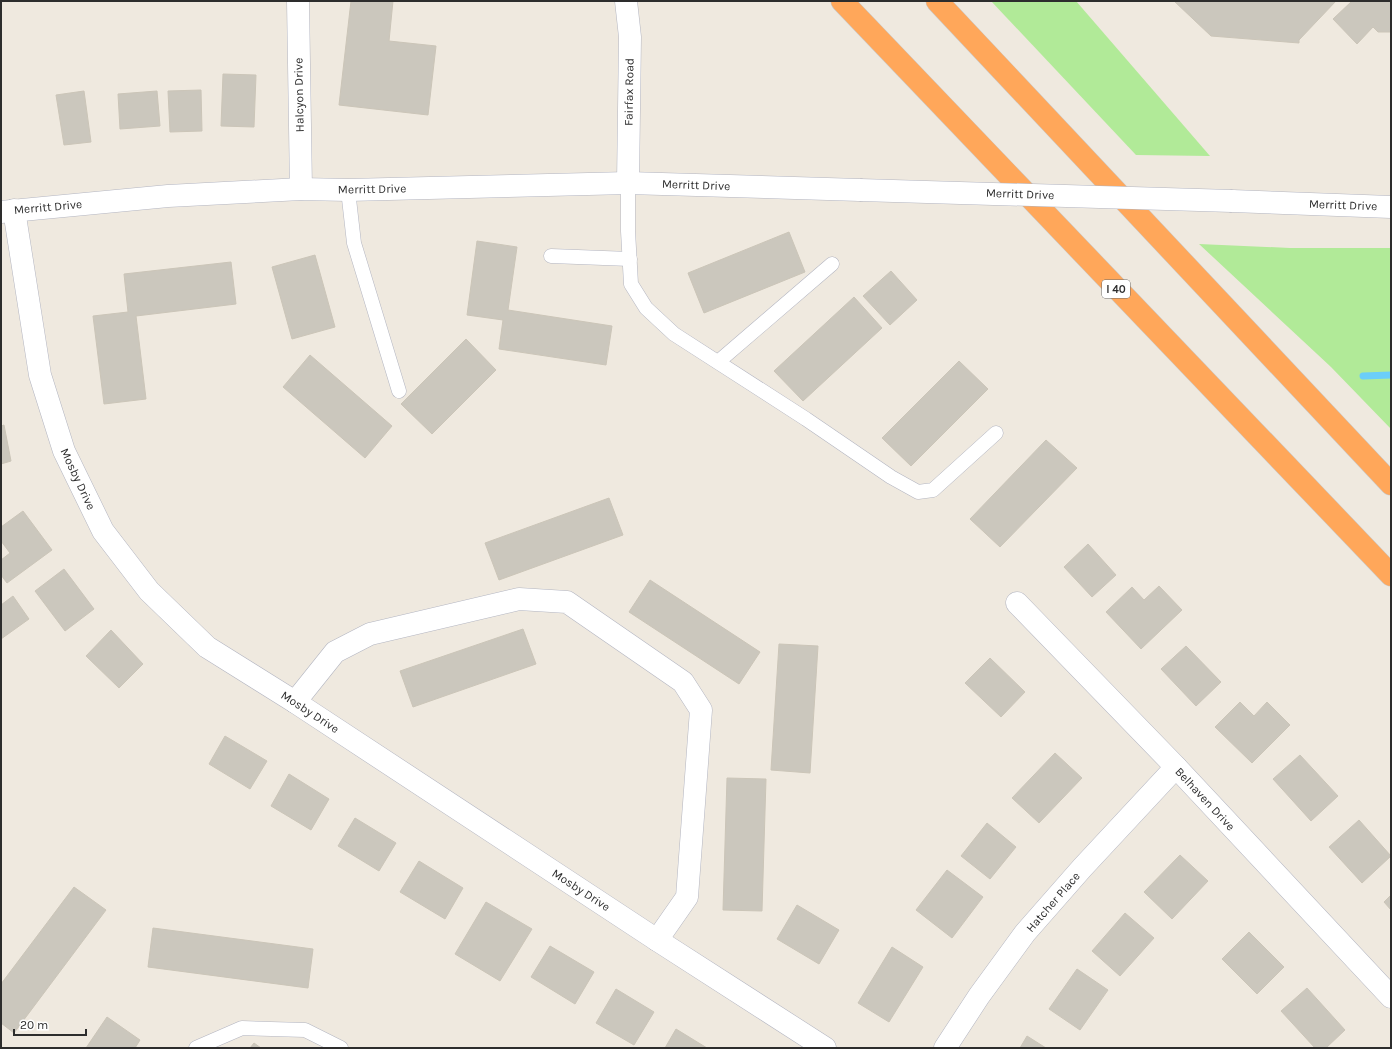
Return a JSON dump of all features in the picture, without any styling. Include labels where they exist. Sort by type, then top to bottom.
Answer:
[{"type":"highway","name":"I 40","points":[[842,1],[1391,575]]},
{"type":"highway","points":[[937,1],[1391,484]]},
{"type":"street","name":"Halcyon Drive","points":[[298,1],[301,189]]},
{"type":"street","name":"Fairfax Road","points":[[626,1],[630,37],[628,183]]},
{"type":"street","name":"Merritt Drive","points":[[7,211],[168,196],[301,189],[348,190],[628,183],[1391,207]]},
{"type":"street","name":"Mosby Drive","points":[[7,211],[40,375],[66,455],[103,531],[149,591],[207,647],[295,702],[657,940],[825,1048]]},
{"type":"street","points":[[295,702],[335,652],[370,634],[519,599],[567,602],[683,682],[701,710],[687,897],[657,940]]},
{"type":"street","name":"Belhaven Drive","points":[[1017,603],[1176,767],[1391,997]]},
{"type":"street","name":"Hatcher Place","points":[[945,1048],[979,996],[1025,933],[1082,868],[1176,767]]},
{"type":"lane","points":[[628,183],[628,231],[631,284],[646,308],[674,334],[806,419],[890,477],[918,492],[933,490],[996,433]]},
{"type":"lane","points":[[348,190],[354,243],[399,391]]},
{"type":"lane","points":[[551,256],[630,259]]},
{"type":"lane","points":[[718,362],[832,264]]},
{"type":"lane","points":[[196,1048],[242,1028],[305,1030],[341,1048]]},
{"type":"green space","points":[[991,1],[1076,1],[1210,156],[1136,155]]},
{"type":"green space","points":[[1199,244],[1290,248],[1391,248],[1391,429],[1331,367]]},
{"type":"building","points":[[351,1],[393,1],[389,41],[436,46],[428,115],[339,105]]},
{"type":"building","points":[[1174,1],[1336,1],[1299,40],[1299,43],[1211,36]]},
{"type":"building","points":[[1352,1],[1391,1],[1391,32],[1378,32],[1373,27],[1357,44],[1333,19]]},
{"type":"building","points":[[223,74],[256,75],[254,127],[221,126]]},
{"type":"building","points":[[201,90],[202,131],[170,132],[168,91]]},
{"type":"building","points":[[84,91],[91,142],[64,145],[56,95]]},
{"type":"building","points":[[157,91],[160,126],[120,129],[118,94]]},
{"type":"building","points":[[789,232],[805,272],[704,313],[688,273]]},
{"type":"building","points":[[477,241],[517,247],[508,310],[612,326],[606,365],[499,349],[503,320],[467,315]]},
{"type":"building","points":[[315,255],[335,327],[292,339],[272,267]]},
{"type":"building","points":[[231,262],[236,304],[136,316],[146,399],[104,404],[93,316],[128,312],[124,274]]},
{"type":"building","points":[[891,271],[917,300],[890,325],[863,296]]},
{"type":"building","points":[[854,297],[882,328],[803,401],[774,371]]},
{"type":"building","points":[[466,339],[496,370],[432,434],[401,404]]},
{"type":"building","points":[[310,355],[392,426],[365,458],[283,387]]},
{"type":"building","points":[[959,361],[988,389],[911,466],[882,438]]},
{"type":"building","points":[[4,425],[11,461],[1,464],[1,426]]},
{"type":"building","points":[[1046,440],[1077,468],[1000,547],[970,519]]},
{"type":"building","points":[[609,498],[623,535],[499,580],[485,543]]},
{"type":"building","points":[[23,511],[52,550],[7,583],[1,575],[1,560],[10,553],[1,541],[1,527]]},
{"type":"building","points":[[1088,544],[1116,575],[1092,597],[1064,567]]},
{"type":"building","points":[[64,569],[94,609],[65,631],[35,591]]},
{"type":"building","points":[[650,580],[760,652],[739,684],[629,612]]},
{"type":"building","points":[[1159,586],[1182,610],[1141,649],[1106,612],[1132,587],[1144,600]]},
{"type":"building","points":[[13,596],[29,619],[1,639],[1,605]]},
{"type":"building","points":[[523,629],[536,664],[413,707],[400,671]]},
{"type":"building","points":[[111,630],[143,664],[119,688],[86,656]]},
{"type":"building","points":[[779,644],[818,646],[810,773],[771,770]]},
{"type":"building","points":[[1186,646],[1221,682],[1196,706],[1161,669]]},
{"type":"building","points":[[990,658],[1025,692],[1001,717],[965,683]]},
{"type":"building","points":[[1240,702],[1254,716],[1267,702],[1290,725],[1252,763],[1215,727]]},
{"type":"building","points":[[225,736],[267,761],[250,789],[209,764]]},
{"type":"building","points":[[1055,753],[1082,778],[1039,823],[1012,798]]},
{"type":"building","points":[[1300,755],[1338,796],[1311,821],[1273,779]]},
{"type":"building","points":[[289,774],[329,799],[311,830],[271,806]]},
{"type":"building","points":[[727,778],[766,779],[762,911],[723,910]]},
{"type":"building","points":[[355,818],[396,843],[379,871],[338,846]]},
{"type":"building","points":[[1359,820],[1391,856],[1362,883],[1329,847]]},
{"type":"building","points":[[987,823],[1016,847],[990,879],[961,856]]},
{"type":"building","points":[[1180,855],[1208,881],[1172,919],[1144,892]]},
{"type":"building","points":[[419,861],[463,888],[445,919],[400,892]]},
{"type":"building","points":[[947,870],[983,897],[952,938],[916,910]]},
{"type":"building","points":[[74,887],[106,910],[14,1033],[1,1023],[1,984]]},
{"type":"building","points":[[1391,895],[1391,910],[1384,902]]},
{"type":"building","points":[[486,902],[532,929],[500,981],[455,954]]},
{"type":"building","points":[[797,905],[839,930],[819,964],[777,939]]},
{"type":"building","points":[[1125,913],[1154,938],[1120,976],[1092,951]]},
{"type":"building","points":[[153,928],[313,949],[308,988],[148,967]]},
{"type":"building","points":[[1249,932],[1284,967],[1257,994],[1222,959]]},
{"type":"building","points":[[550,946],[594,972],[575,1004],[531,977]]},
{"type":"building","points":[[892,947],[923,967],[889,1022],[858,1003]]},
{"type":"building","points":[[1077,969],[1108,990],[1080,1030],[1049,1009]]},
{"type":"building","points":[[1307,988],[1345,1030],[1326,1048],[1315,1048],[1281,1011]]},
{"type":"building","points":[[616,989],[654,1012],[634,1045],[596,1023]]},
{"type":"building","points":[[107,1017],[140,1040],[135,1048],[86,1048]]},
{"type":"building","points":[[676,1029],[707,1048],[665,1048]]},
{"type":"building","points":[[1027,1036],[1046,1048],[1020,1048]]},
{"type":"building","points":[[254,1043],[261,1048],[250,1048]]},
{"type":"waterway","points":[[1363,376],[1391,375]]}]
